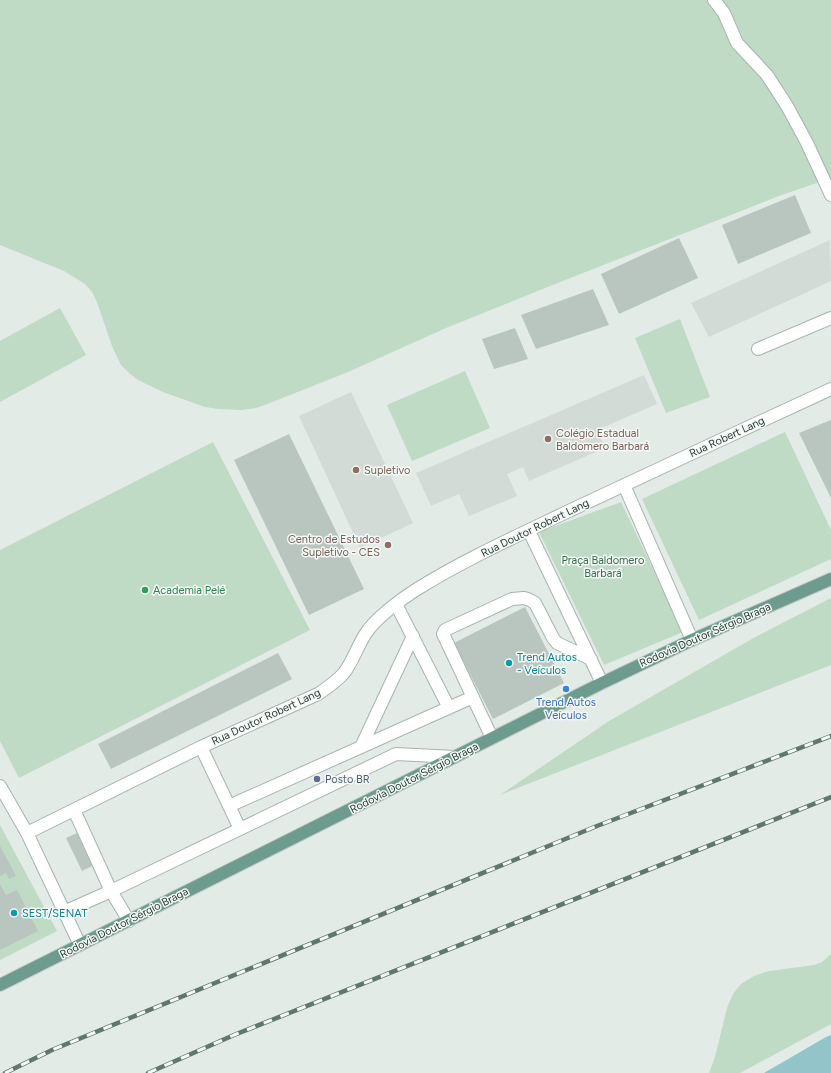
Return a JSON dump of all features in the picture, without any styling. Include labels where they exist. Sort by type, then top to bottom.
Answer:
[{"type":"main road","name":"Rodovia Doutor Sérgio Braga","points":[[0,985],[602,683],[692,640],[831,579]]},
{"type":"street","points":[[714,0],[724,13],[737,43],[766,75],[787,106],[807,143],[830,193]]},
{"type":"street","points":[[758,349],[831,318]]},
{"type":"street","name":"Rua Robert Lang","points":[[624,485],[831,389]]},
{"type":"street","points":[[624,485],[692,640]]},
{"type":"street","name":"Rua Doutor Robert Lang","points":[[27,833],[201,747],[318,694],[343,674],[352,661],[366,632],[379,618],[414,591],[446,572],[624,485]]},
{"type":"street","points":[[529,531],[602,683]]},
{"type":"street","points":[[492,738],[445,638],[444,632],[448,628],[512,599],[524,598],[535,603],[555,641],[591,659]]},
{"type":"street","points":[[396,604],[449,708]]},
{"type":"street","points":[[361,747],[413,636]]},
{"type":"street","points":[[229,806],[473,697]]},
{"type":"street","points":[[201,747],[240,829]]},
{"type":"street","points":[[64,912],[112,891],[396,754],[455,757]]},
{"type":"street","points":[[0,786],[27,833],[80,946]]},
{"type":"street","points":[[74,810],[112,891],[129,921]]},
{"type":"shaded area","points":[[830,240],[831,281],[709,337],[691,303]]},
{"type":"shaded area","name":"Colégio Estadual Baldomero Barbará","points":[[644,375],[657,404],[597,430],[605,448],[529,481],[523,467],[507,474],[517,496],[469,516],[459,494],[431,506],[416,473]]},
{"type":"shaded area","name":"Supletivo","points":[[351,392],[413,523],[360,548],[299,416]]},
{"type":"green space","points":[[0,0],[831,0],[831,178],[779,196],[550,286],[446,328],[348,372],[270,403],[256,408],[242,410],[205,407],[163,392],[138,380],[121,365],[112,346],[97,302],[92,292],[85,284],[64,271],[0,245]]},
{"type":"green space","points":[[60,308],[86,355],[0,402],[0,341]]},
{"type":"green space","points":[[680,319],[710,397],[666,413],[635,338]]},
{"type":"green space","points":[[465,371],[490,428],[412,461],[387,405]]},
{"type":"green space","points":[[785,432],[831,530],[831,559],[699,620],[642,499]]},
{"type":"green space","name":"Academia Pelé","points":[[213,442],[310,630],[19,778],[0,741],[0,550]]},
{"type":"green space","name":"Praça Baldomero Barbará","points":[[621,502],[683,632],[604,665],[539,532]]},
{"type":"green space","points":[[831,598],[831,665],[500,795],[609,721],[757,636]]},
{"type":"green space","points":[[0,825],[57,931],[0,960]]},
{"type":"green space","points":[[831,954],[831,1024],[740,1073],[709,1073],[715,1057],[727,1008],[733,994],[741,984],[754,976],[769,971],[814,965],[822,962]]},
{"type":"water","points":[[831,1035],[831,1073],[764,1073],[826,1037]]},
{"type":"building","points":[[795,195],[811,233],[738,264],[722,225]]},
{"type":"building","points":[[679,238],[698,278],[619,314],[601,274]]},
{"type":"building","points":[[593,289],[609,325],[536,349],[521,315]]},
{"type":"building","points":[[515,328],[528,359],[494,369],[482,339]]},
{"type":"building","points":[[831,420],[831,498],[799,433]]},
{"type":"building","points":[[289,434],[364,589],[309,615],[234,460]]},
{"type":"building","name":"Trend Autos - Veículos","points":[[525,607],[564,683],[493,719],[454,643]]},
{"type":"building","points":[[278,653],[292,679],[111,769],[98,744]]},
{"type":"building","points":[[77,833],[92,866],[82,871],[66,838]]},
{"type":"building","name":"SEST/SENAT","points":[[0,846],[16,876],[9,879],[6,873],[0,876]]},
{"type":"building","name":"SEST/SENAT","points":[[0,884],[6,895],[17,890],[38,931],[0,950]]},
{"type":"railway","points":[[5,1073],[52,1050],[597,826],[831,736]]},
{"type":"railway","points":[[148,1073],[234,1035],[831,797]]},
{"type":"place","name":"Colégio Estadual Baldomero Barbará","points":[[548,439]]},
{"type":"place","name":"Supletivo","points":[[356,470]]},
{"type":"place","name":"Centro de Estudos Supletivo - CES","points":[[388,545]]},
{"type":"place","name":"Academia Pelé","points":[[145,590]]},
{"type":"place","name":"Trend Autos - Veículos","points":[[509,663]]},
{"type":"place","name":"Trend Autos Veículos","points":[[566,689]]},
{"type":"place","name":"Posto BR","points":[[317,779]]},
{"type":"place","name":"SEST/SENAT","points":[[14,913]]}]
